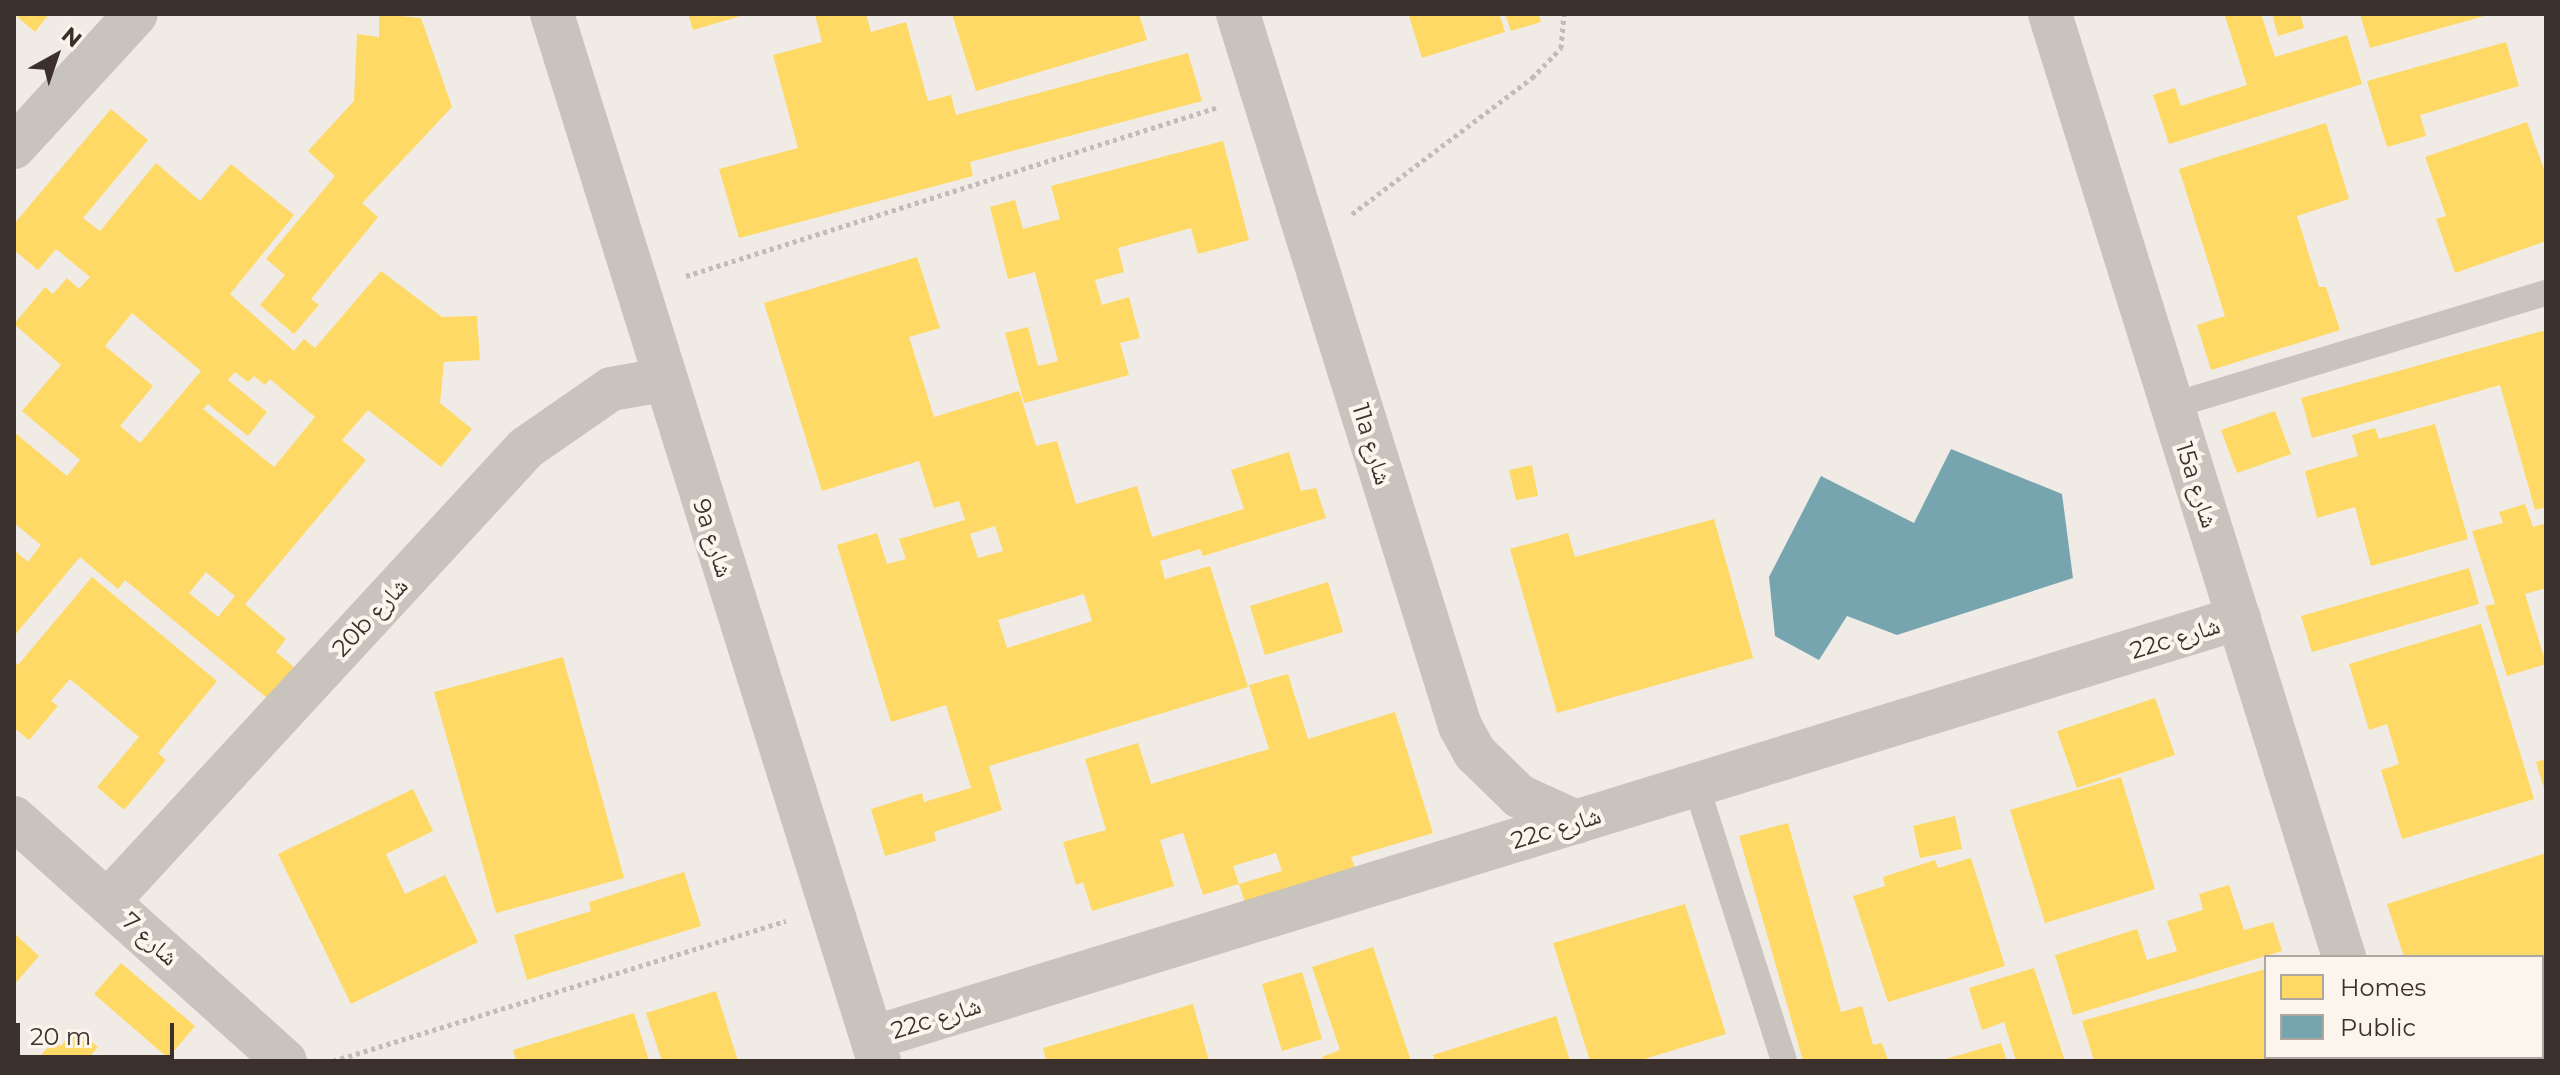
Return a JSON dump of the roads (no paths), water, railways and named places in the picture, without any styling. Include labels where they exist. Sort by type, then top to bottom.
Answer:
[{"type":"street","points":[[14,147],[136,14]]},
{"type":"street","name":"9a شارع","points":[[552,14],[662,380],[876,1049]]},
{"type":"street","name":"11a شارع","points":[[1238,14],[1460,726],[1475,753],[1519,796],[1576,822]]},
{"type":"street","name":"15a شارع","points":[[2050,14],[2343,955]]},
{"type":"street","name":"20b شارع","points":[[108,901],[526,448],[611,389],[662,380]]},
{"type":"street","name":"22c شارع","points":[[876,1049],[1576,822],[2239,618]]},
{"type":"street","name":"شارع 7","points":[[14,818],[285,1061]]},
{"type":"lane","points":[[2171,406],[2546,293]]},
{"type":"lane","points":[[1696,785],[1784,1061]]}]
